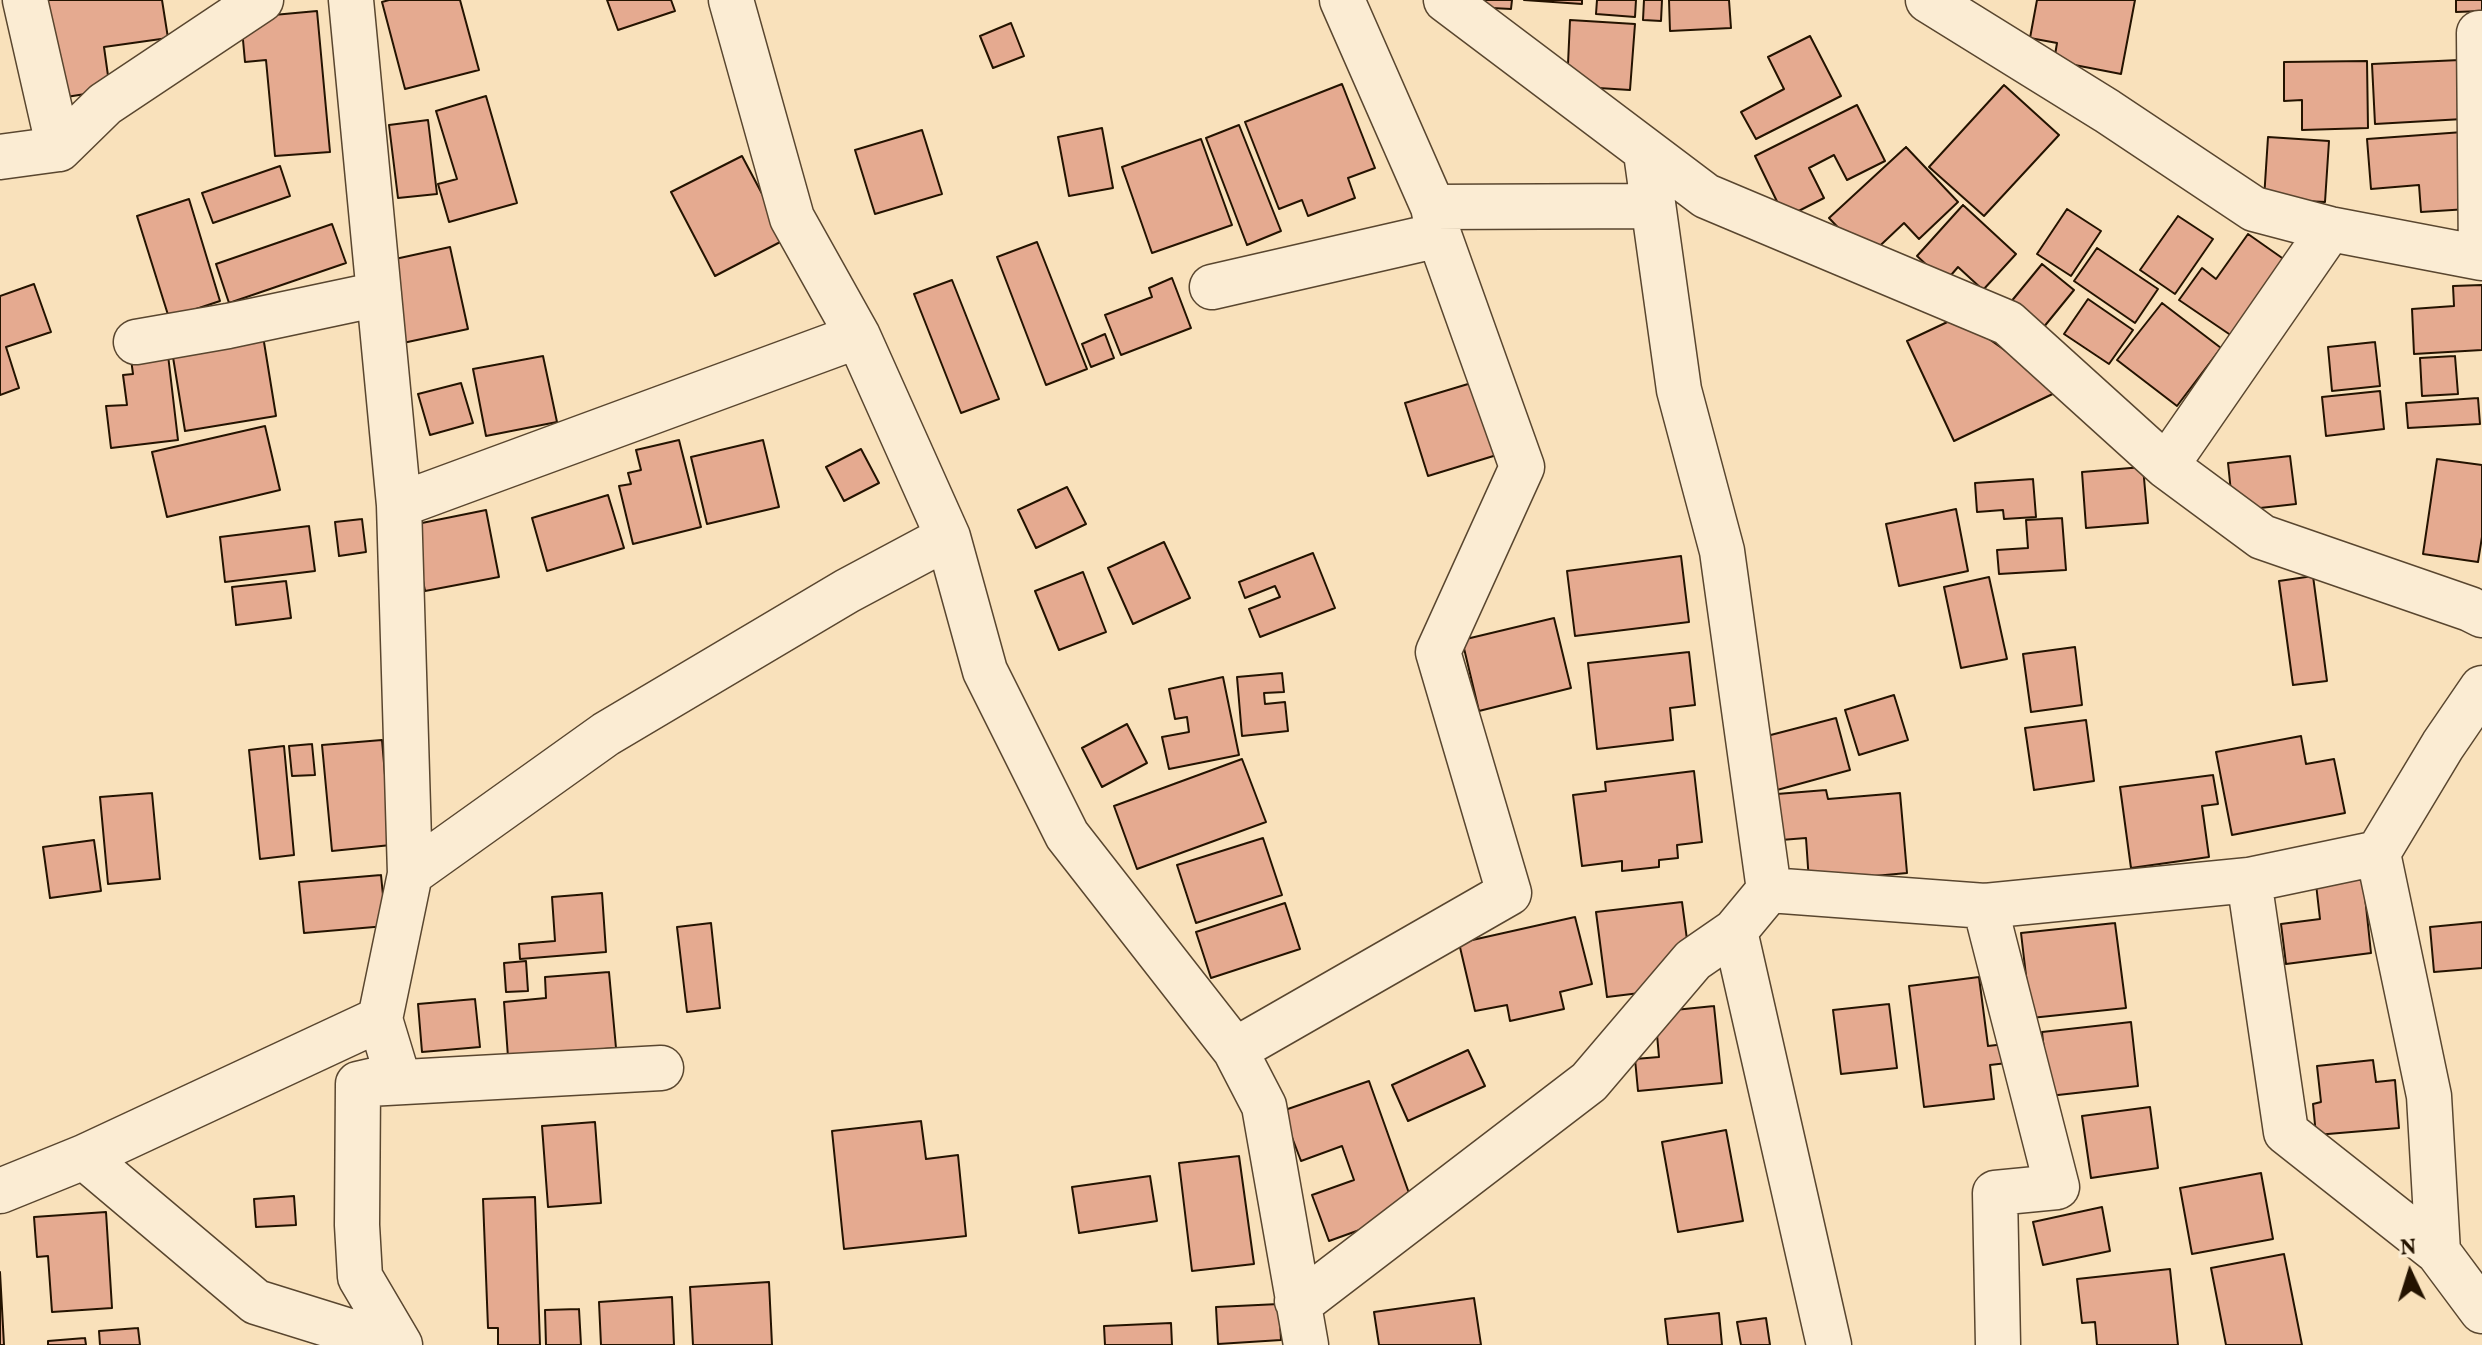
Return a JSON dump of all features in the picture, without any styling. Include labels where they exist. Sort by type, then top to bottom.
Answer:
[{"type":"street","points":[[25,0],[59,149]]},
{"type":"street","points":[[0,157],[59,149],[105,104],[261,0]]},
{"type":"street","points":[[351,0],[399,505],[410,874],[380,1019],[397,1075],[358,1084]]},
{"type":"street","points":[[731,0],[792,218],[858,336],[948,537],[985,671],[1067,835],[1235,1050],[1264,1106],[1306,1345]]},
{"type":"street","points":[[1235,1050],[1509,893],[1438,652],[1522,467],[1436,221],[1342,0]]},
{"type":"street","points":[[1446,0],[1706,196],[2008,323],[2166,466],[2262,537],[2482,615]]},
{"type":"street","points":[[1928,0],[2107,111],[2254,209],[2330,229],[2481,258],[2479,33],[2482,33]]},
{"type":"street","points":[[1297,1301],[1299,1304],[1589,1082],[1693,960],[1735,931],[1769,890],[1722,551],[1679,390],[1646,153]]},
{"type":"street","points":[[1212,287],[1436,221],[1653,206]]},
{"type":"street","points":[[2166,466],[2330,229]]},
{"type":"street","points":[[136,342],[379,294]]},
{"type":"street","points":[[399,505],[858,336]]},
{"type":"street","points":[[410,874],[606,734],[847,591],[948,537]]},
{"type":"street","points":[[2438,1252],[2429,1096],[2378,853],[2443,745],[2482,688]]},
{"type":"street","points":[[1769,890],[1985,906],[2249,880],[2378,853]]},
{"type":"street","points":[[2249,880],[2286,1132],[2438,1252],[2482,1311]]},
{"type":"street","points":[[1985,906],[2057,1187],[1995,1193],[1998,1345]]},
{"type":"street","points":[[1735,931],[1829,1345]]},
{"type":"street","points":[[0,1191],[84,1157],[380,1019]]},
{"type":"street","points":[[358,1084],[661,1068]]},
{"type":"street","points":[[358,1084],[357,1225],[360,1277],[400,1345]]},
{"type":"street","points":[[84,1157],[256,1302],[394,1345]]},
{"type":"building","points":[[40,0],[162,0],[168,38],[104,47],[110,90],[54,99]]},
{"type":"building","points":[[460,0],[479,70],[405,89],[382,2]]},
{"type":"building","points":[[607,0],[671,0],[675,11],[618,30]]},
{"type":"building","points":[[1472,0],[1512,0],[1511,9],[1472,7]]},
{"type":"building","points":[[1524,0],[1582,0],[1582,4]]},
{"type":"building","points":[[1597,0],[1636,0],[1635,17],[1596,14]]},
{"type":"building","points":[[1644,0],[1662,0],[1661,21],[1643,20]]},
{"type":"building","points":[[1669,0],[1729,0],[1731,28],[1670,31]]},
{"type":"building","points":[[2037,0],[2135,0],[2121,74],[2054,61],[2057,43],[2030,38]]},
{"type":"building","points":[[2456,0],[2482,0],[2482,11],[2456,12]]},
{"type":"building","points":[[317,11],[330,152],[275,156],[266,60],[245,62],[241,18]]},
{"type":"building","points":[[1570,20],[1635,24],[1630,90],[1567,86]]},
{"type":"building","points":[[1011,23],[1024,56],[993,68],[980,36]]},
{"type":"building","points":[[1810,36],[1841,96],[1756,139],[1741,112],[1784,89],[1768,57]]},
{"type":"building","points":[[2460,60],[2463,119],[2375,124],[2372,64]]},
{"type":"building","points":[[2367,61],[2368,128],[2302,130],[2302,100],[2284,101],[2284,62]]},
{"type":"building","points":[[1342,84],[1375,168],[1348,178],[1355,198],[1308,216],[1302,200],[1279,209],[1245,122]]},
{"type":"building","points":[[2004,85],[2059,135],[1984,216],[1929,167]]},
{"type":"building","points":[[486,96],[517,203],[449,222],[438,184],[457,179],[436,111]]},
{"type":"building","points":[[1857,105],[1885,161],[1847,180],[1834,155],[1809,168],[1824,198],[1785,218],[1755,156]]},
{"type":"building","points":[[428,120],[437,194],[398,198],[389,125]]},
{"type":"building","points":[[1239,125],[1281,231],[1247,245],[1206,138]]},
{"type":"building","points":[[1102,128],[1113,188],[1069,196],[1058,137]]},
{"type":"building","points":[[922,130],[942,194],[875,214],[855,150]]},
{"type":"building","points":[[2463,132],[2468,209],[2421,212],[2419,185],[2371,189],[2367,139]]},
{"type":"building","points":[[2268,137],[2329,141],[2325,202],[2264,199]]},
{"type":"building","points":[[1201,139],[1232,225],[1152,253],[1122,167]]},
{"type":"building","points":[[1906,147],[1958,202],[1919,239],[1904,223],[1867,258],[1829,218]]},
{"type":"building","points":[[742,156],[786,239],[715,276],[671,192]]},
{"type":"building","points":[[280,166],[290,196],[213,223],[202,193]]},
{"type":"building","points":[[189,199],[220,301],[169,318],[137,216]]},
{"type":"building","points":[[1963,205],[2016,254],[1983,290],[1958,267],[1945,282],[1917,256]]},
{"type":"building","points":[[2067,209],[2101,231],[2071,276],[2037,254]]},
{"type":"building","points":[[2178,216],[2213,239],[2175,294],[2140,270]]},
{"type":"building","points":[[332,224],[346,263],[229,303],[216,264]]},
{"type":"building","points":[[2248,234],[2285,260],[2232,336],[2179,300],[2202,268],[2216,279]]},
{"type":"building","points":[[1037,242],[1087,369],[1046,385],[997,257]]},
{"type":"building","points":[[450,247],[468,329],[403,343],[386,261]]},
{"type":"building","points":[[2097,248],[2158,289],[2135,323],[2074,281]]},
{"type":"building","points":[[2042,264],[2074,290],[2043,328],[2010,303]]},
{"type":"building","points":[[1172,278],[1191,328],[1121,355],[1105,315],[1152,297],[1149,288]]},
{"type":"building","points":[[952,280],[999,399],[961,413],[914,294]]},
{"type":"building","points":[[34,284],[51,332],[6,347],[19,388],[0,395],[0,296]]},
{"type":"building","points":[[2482,285],[2482,350],[2414,354],[2412,309],[2454,306],[2453,286]]},
{"type":"building","points":[[2088,299],[2133,330],[2109,364],[2064,334]]},
{"type":"building","points":[[2162,303],[2221,348],[2177,406],[2117,360]]},
{"type":"building","points":[[1958,317],[2061,390],[1954,441],[1907,341]]},
{"type":"building","points":[[1105,334],[1114,358],[1091,367],[1082,344]]},
{"type":"building","points":[[263,336],[276,416],[185,431],[172,351]]},
{"type":"building","points":[[2375,342],[2380,386],[2332,391],[2328,347]]},
{"type":"building","points":[[168,355],[178,440],[111,448],[106,406],[127,405],[123,375],[133,374],[131,359]]},
{"type":"building","points":[[543,356],[557,422],[486,436],[473,369]]},
{"type":"building","points":[[2455,356],[2458,394],[2422,396],[2420,358]]},
{"type":"building","points":[[1478,381],[1500,454],[1428,476],[1405,403]]},
{"type":"building","points":[[461,383],[473,423],[430,435],[418,394]]},
{"type":"building","points":[[2380,391],[2384,429],[2326,436],[2322,397]]},
{"type":"building","points":[[2478,398],[2480,424],[2408,428],[2406,403]]},
{"type":"building","points":[[265,426],[280,490],[167,517],[152,452]]},
{"type":"building","points":[[679,440],[701,527],[633,544],[619,486],[631,484],[628,473],[641,470],[636,450]]},
{"type":"building","points":[[763,440],[779,507],[707,524],[691,457]]},
{"type":"building","points":[[861,449],[879,483],[844,501],[826,467]]},
{"type":"building","points":[[2290,456],[2296,504],[2233,511],[2228,463]]},
{"type":"building","points":[[2437,459],[2482,465],[2482,537],[2478,562],[2423,554]]},
{"type":"building","points":[[2143,467],[2148,523],[2086,528],[2082,472]]},
{"type":"building","points":[[2033,479],[2036,517],[2004,519],[2003,510],[1977,512],[1975,483]]},
{"type":"building","points":[[1067,487],[1086,524],[1036,548],[1018,510]]},
{"type":"building","points":[[608,495],[624,548],[547,571],[532,518]]},
{"type":"building","points":[[1956,509],[1968,571],[1899,586],[1886,524]]},
{"type":"building","points":[[486,510],[499,577],[425,591],[412,525]]},
{"type":"building","points":[[2062,518],[2066,570],[1999,574],[1997,550],[2028,548],[2026,520]]},
{"type":"building","points":[[362,519],[366,552],[339,556],[335,522]]},
{"type":"building","points":[[309,526],[315,571],[225,582],[220,537]]},
{"type":"building","points":[[1164,542],[1190,598],[1133,624],[1108,568]]},
{"type":"building","points":[[1313,553],[1335,608],[1260,637],[1249,609],[1280,597],[1275,586],[1245,598],[1239,582]]},
{"type":"building","points":[[1681,556],[1689,622],[1575,636],[1567,571]]},
{"type":"building","points":[[1083,572],[1106,632],[1059,650],[1035,591]]},
{"type":"building","points":[[2313,576],[2327,681],[2293,685],[2279,581]]},
{"type":"building","points":[[1989,577],[2007,659],[1961,668],[1944,587]]},
{"type":"building","points":[[286,581],[291,618],[236,625],[232,587]]},
{"type":"building","points":[[1554,618],[1571,688],[1479,711],[1462,640]]},
{"type":"building","points":[[2075,647],[2082,705],[2031,712],[2023,654]]},
{"type":"building","points":[[1689,652],[1695,705],[1670,708],[1673,740],[1597,749],[1588,663]]},
{"type":"building","points":[[1282,673],[1284,692],[1264,693],[1265,704],[1285,702],[1288,731],[1242,736],[1237,677]]},
{"type":"building","points":[[1223,677],[1239,755],[1169,769],[1162,737],[1189,732],[1187,717],[1175,719],[1169,689]]},
{"type":"building","points":[[1894,695],[1908,740],[1859,755],[1845,710]]},
{"type":"building","points":[[1836,718],[1850,770],[1777,790],[1763,737]]},
{"type":"building","points":[[2086,720],[2094,781],[2034,790],[2025,728]]},
{"type":"building","points":[[1127,724],[1147,763],[1102,787],[1082,748]]},
{"type":"building","points":[[2301,736],[2306,764],[2334,759],[2345,813],[2232,835],[2216,752]]},
{"type":"building","points":[[382,740],[391,845],[332,851],[322,745]]},
{"type":"building","points":[[312,744],[315,775],[292,776],[289,746]]},
{"type":"building","points":[[284,746],[294,855],[260,859],[249,750]]},
{"type":"building","points":[[1242,759],[1266,822],[1137,869],[1114,806]]},
{"type":"building","points":[[1694,771],[1702,842],[1677,845],[1678,858],[1659,860],[1659,867],[1622,871],[1622,861],[1582,866],[1573,795],[1606,791],[1605,782]]},
{"type":"building","points":[[2213,775],[2218,804],[2202,806],[2209,857],[2131,868],[2120,787]]},
{"type":"building","points":[[1826,790],[1828,799],[1900,793],[1907,873],[1809,882],[1806,838],[1781,840],[1777,794]]},
{"type":"building","points":[[152,793],[160,879],[108,884],[100,797]]},
{"type":"building","points":[[1263,838],[1282,895],[1196,923],[1177,865]]},
{"type":"building","points":[[94,840],[101,891],[50,898],[43,847]]},
{"type":"building","points":[[381,875],[386,926],[304,933],[299,882]]},
{"type":"building","points":[[2363,878],[2371,953],[2286,964],[2281,924],[2320,919],[2316,884]]},
{"type":"building","points":[[602,893],[606,952],[520,959],[519,944],[555,941],[552,897]]},
{"type":"building","points":[[1682,902],[1688,947],[1648,992],[1607,997],[1596,912]]},
{"type":"building","points":[[1285,903],[1300,949],[1211,978],[1196,932]]},
{"type":"building","points":[[1575,917],[1592,984],[1560,992],[1564,1009],[1510,1021],[1507,1005],[1475,1011],[1459,943]]},
{"type":"building","points":[[2482,922],[2482,968],[2434,972],[2430,927]]},
{"type":"building","points":[[711,923],[720,1008],[687,1012],[677,927]]},
{"type":"building","points":[[2115,923],[2126,1008],[2031,1018],[2021,933]]},
{"type":"building","points":[[526,961],[528,991],[506,992],[504,963]]},
{"type":"building","points":[[609,972],[616,1048],[508,1057],[504,1002],[546,998],[545,977]]},
{"type":"building","points":[[1979,977],[1988,1046],[2005,1044],[2007,1063],[1990,1065],[1994,1099],[1924,1107],[1909,986]]},
{"type":"building","points":[[475,999],[480,1047],[422,1052],[418,1004]]},
{"type":"building","points":[[1889,1004],[1897,1068],[1841,1074],[1833,1010]]},
{"type":"building","points":[[1714,1006],[1722,1083],[1638,1091],[1635,1059],[1659,1057],[1655,1012]]},
{"type":"building","points":[[2131,1022],[2138,1086],[2049,1096],[2042,1032]]},
{"type":"building","points":[[1468,1050],[1485,1086],[1408,1121],[1392,1085]]},
{"type":"building","points":[[2373,1060],[2376,1082],[2395,1080],[2399,1128],[2316,1135],[2313,1104],[2321,1102],[2317,1066]]},
{"type":"building","points":[[1369,1081],[1415,1210],[1329,1241],[1312,1195],[1354,1180],[1342,1146],[1301,1161],[1282,1111]]},
{"type":"building","points":[[2150,1107],[2158,1168],[2091,1178],[2082,1116]]},
{"type":"building","points":[[921,1121],[926,1159],[958,1155],[966,1236],[844,1249],[832,1131]]},
{"type":"building","points":[[595,1122],[601,1203],[548,1207],[542,1126]]},
{"type":"building","points":[[1726,1130],[1743,1221],[1678,1232],[1662,1142]]},
{"type":"building","points":[[1239,1156],[1254,1264],[1192,1271],[1179,1163]]},
{"type":"building","points":[[2261,1173],[2273,1239],[2192,1254],[2180,1188]]},
{"type":"building","points":[[1150,1176],[1157,1221],[1079,1233],[1072,1187]]},
{"type":"building","points":[[294,1196],[296,1225],[256,1227],[254,1199]]},
{"type":"building","points":[[535,1197],[540,1345],[498,1345],[498,1328],[488,1328],[483,1199]]},
{"type":"building","points":[[2102,1207],[2110,1251],[2043,1265],[2033,1222]]},
{"type":"building","points":[[106,1212],[112,1308],[52,1312],[48,1256],[37,1257],[34,1217]]},
{"type":"building","points":[[2284,1254],[2302,1345],[2226,1345],[2211,1268]]},
{"type":"building","points":[[2170,1269],[2178,1345],[2097,1345],[2095,1322],[2082,1323],[2077,1279]]},
{"type":"building","points":[[0,1272],[4,1345],[0,1345]]},
{"type":"building","points":[[769,1282],[772,1345],[693,1345],[690,1287]]},
{"type":"building","points":[[672,1297],[674,1345],[601,1345],[599,1302]]},
{"type":"building","points":[[1474,1298],[1481,1345],[1379,1345],[1374,1312]]},
{"type":"building","points":[[1279,1304],[1281,1340],[1218,1344],[1216,1307]]},
{"type":"building","points":[[579,1309],[581,1345],[546,1345],[545,1310]]},
{"type":"building","points":[[1719,1313],[1722,1345],[1668,1345],[1665,1319]]},
{"type":"building","points":[[1766,1318],[1770,1345],[1741,1345],[1737,1322]]},
{"type":"building","points":[[1171,1323],[1172,1345],[1105,1345],[1104,1326]]},
{"type":"building","points":[[138,1328],[140,1345],[100,1345],[99,1331]]},
{"type":"building","points":[[85,1338],[86,1345],[48,1345],[48,1341]]}]
